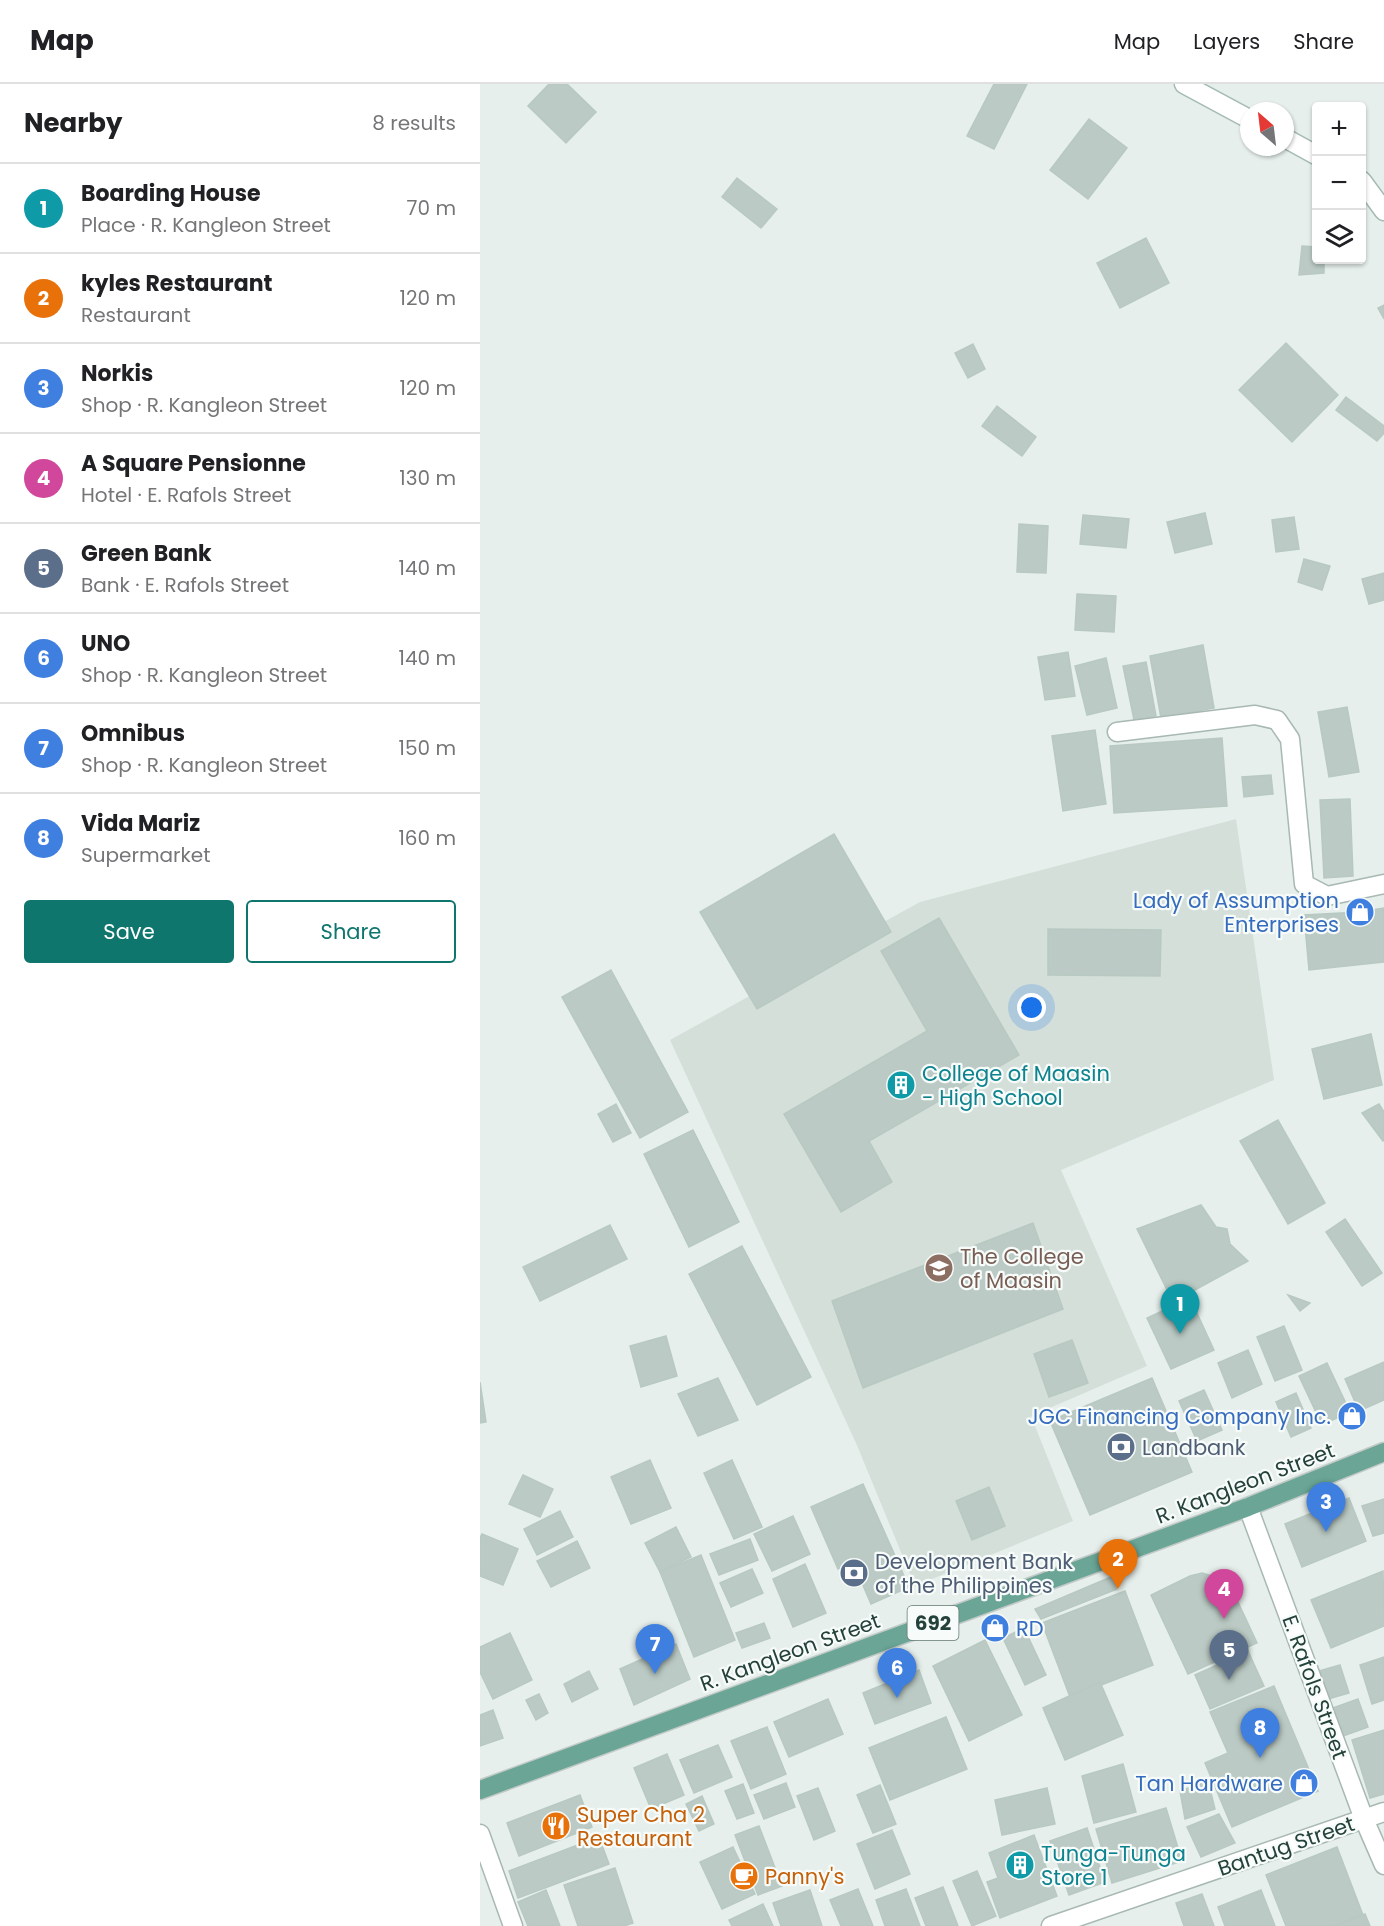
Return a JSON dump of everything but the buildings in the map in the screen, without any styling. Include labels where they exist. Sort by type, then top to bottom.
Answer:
[{"type":"main road","name":"R. Kangleon Street","points":[[480,1790],[1248,1507],[1384,1452]]},
{"type":"street","points":[[1184,84],[1240,114]]},
{"type":"street","points":[[1294,143],[1312,152]]},
{"type":"street","points":[[1366,186],[1384,211]]},
{"type":"street","points":[[1118,732],[1255,716],[1277,720],[1290,739],[1305,884],[1326,896],[1384,884]]},
{"type":"street","name":"E. Rafols Street","points":[[1248,1507],[1364,1819],[1384,1865]]},
{"type":"street","name":"Bantug Street","points":[[1051,1926],[1384,1812]]},
{"type":"street","points":[[480,1834],[513,1926]]},
{"type":"shaded area","name":"The College of Maasin","points":[[1236,819],[1274,1080],[1061,1170],[1147,1366],[1031,1416],[1073,1521],[915,1586],[856,1443],[670,1040],[920,902]]},
{"type":"place","name":"Lady of Assumption Enterprises","points":[[1360,912]]},
{"type":"place","name":"College of Maasin - High School","points":[[901,1085]]},
{"type":"place","name":"The College of Maasin","points":[[939,1268]]},
{"type":"place","name":"Boarding House","points":[[1180,1334]]},
{"type":"place","name":"JGC Financing Company Inc.","points":[[1352,1416]]},
{"type":"place","name":"Landbank","points":[[1121,1447]]},
{"type":"place","name":"Norkis","points":[[1326,1532]]},
{"type":"place","name":"Development Bank of the Philippines","points":[[854,1573]]},
{"type":"place","name":"kyles Restaurant","points":[[1118,1589]]},
{"type":"place","name":"A Square Pensionne","points":[[1224,1619]]},
{"type":"place","name":"RD","points":[[995,1628]]},
{"type":"place","name":"Omnibus","points":[[655,1674]]},
{"type":"place","name":"Green Bank","points":[[1229,1680]]},
{"type":"place","name":"UNO","points":[[897,1698]]},
{"type":"place","name":"Vida Mariz","points":[[1260,1758]]},
{"type":"place","name":"Tan Hardware","points":[[1304,1783]]},
{"type":"place","name":"Super Cha 2 Restaurant","points":[[556,1826]]},
{"type":"place","name":"Tunga-Tunga Store 1","points":[[1020,1865]]},
{"type":"place","name":"Panny's","points":[[744,1876]]}]
